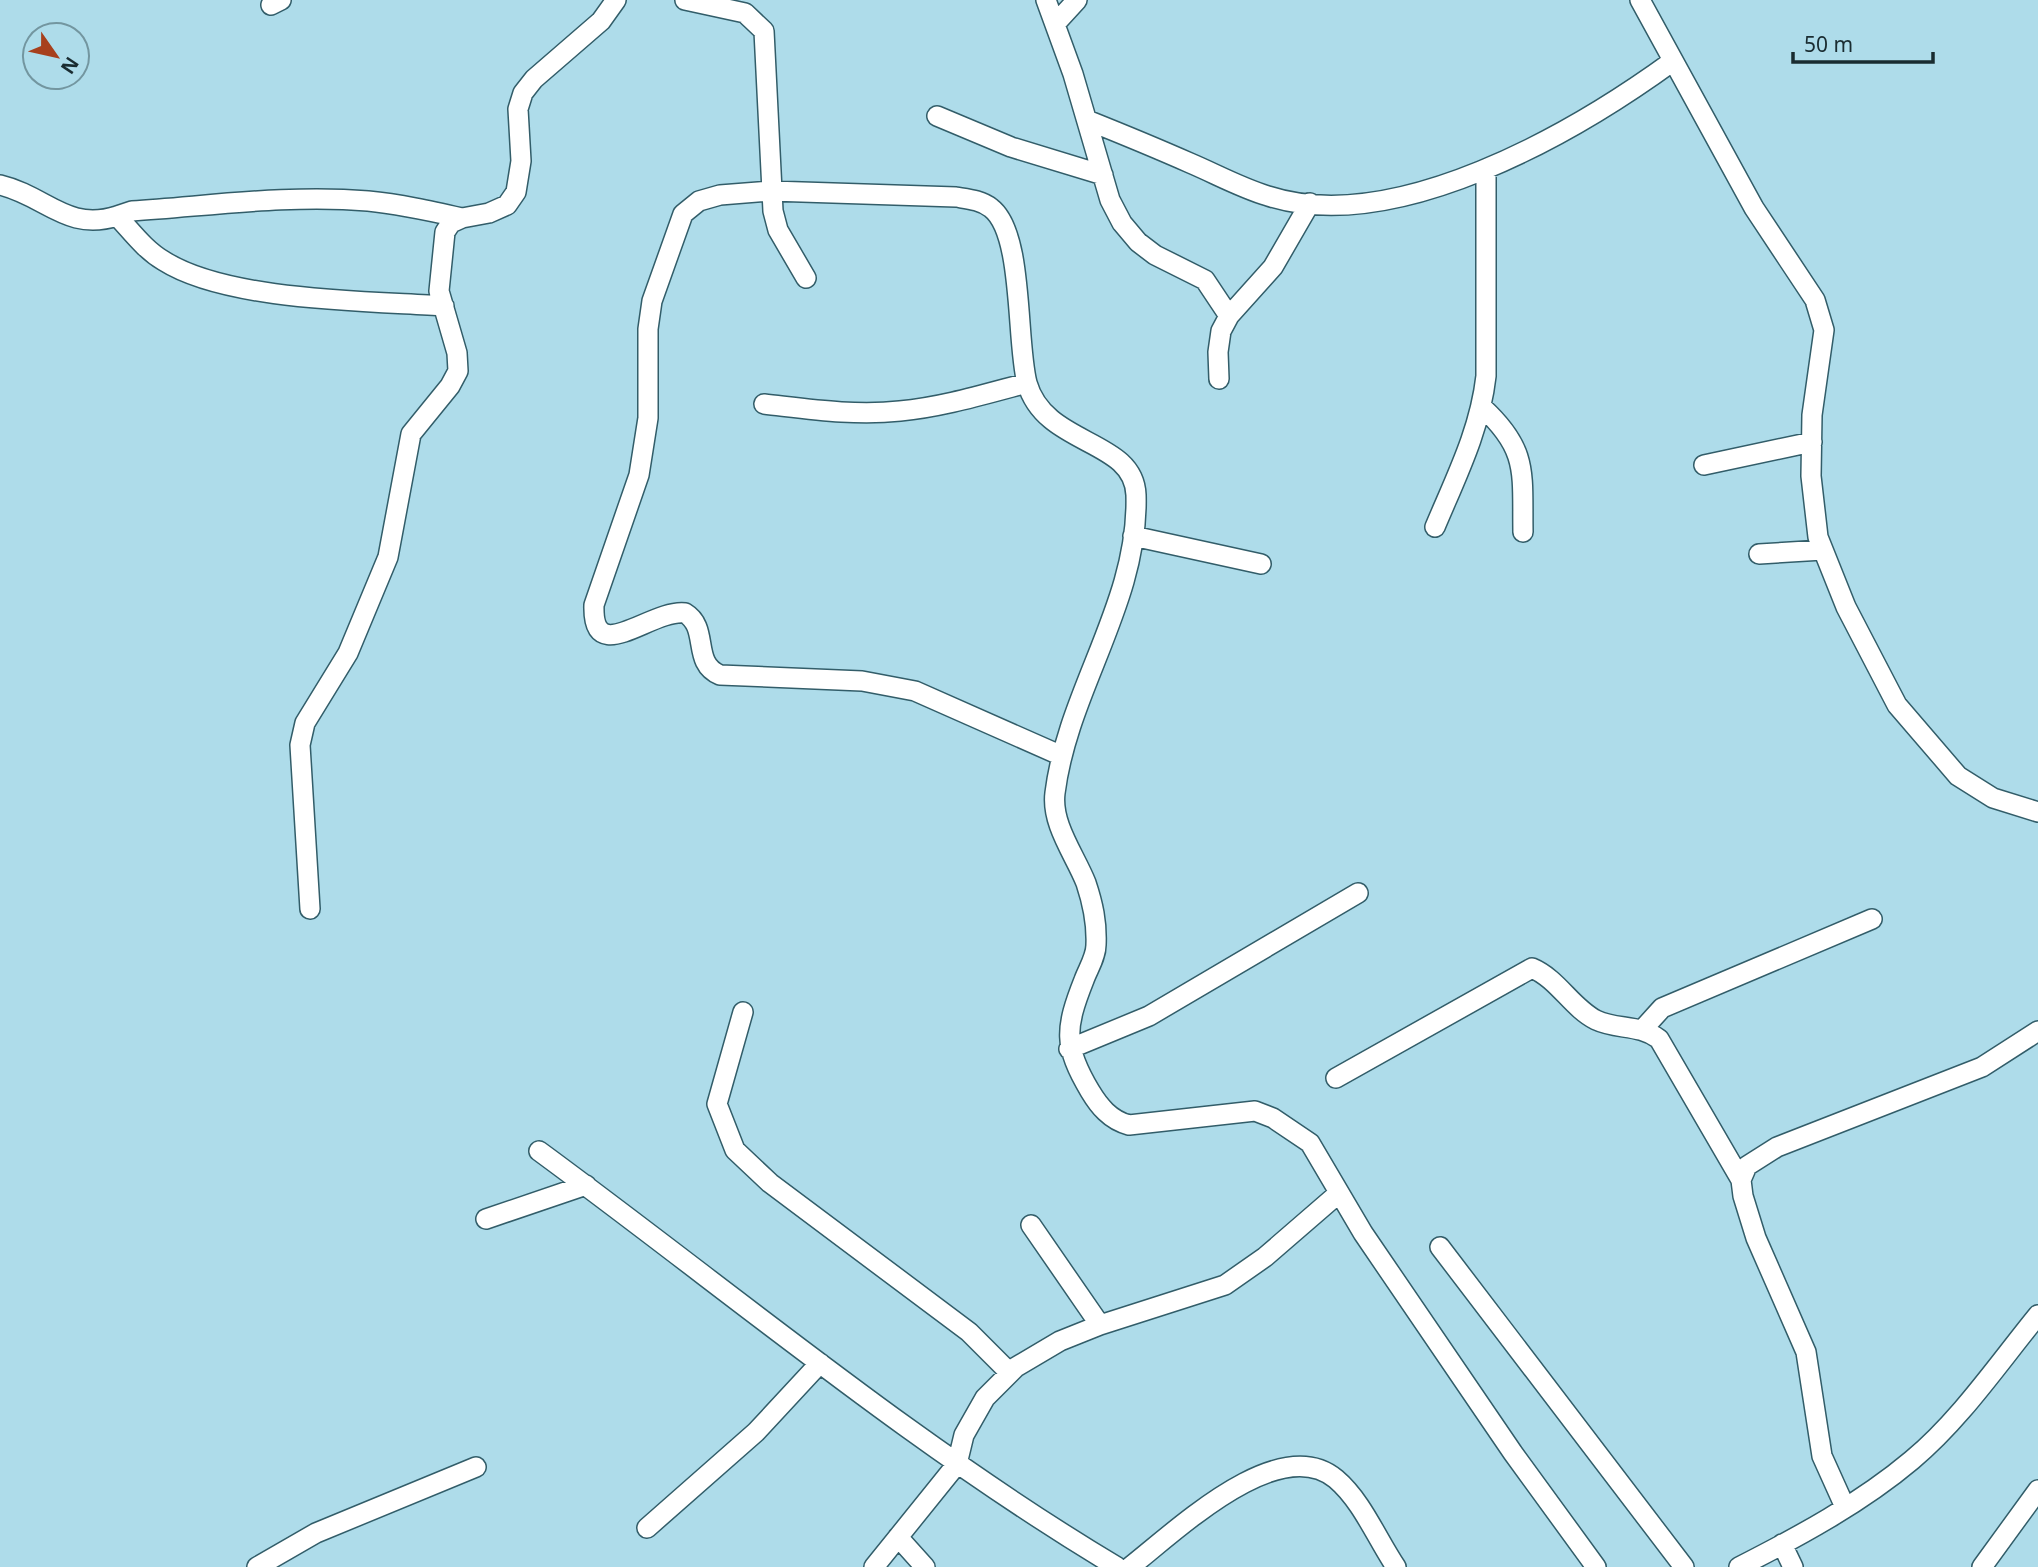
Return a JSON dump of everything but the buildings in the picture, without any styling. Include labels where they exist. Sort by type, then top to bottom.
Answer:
[{"type":"street","points":[[310,909],[300,745],[306,723],[348,653],[388,557],[411,434],[450,386],[458,371],[457,353],[439,279],[445,232],[451,223],[489,213],[507,205],[516,192],[521,161],[518,109],[523,93],[534,79],[601,21],[616,0]]},
{"type":"street","points":[[685,0],[744,13],[764,31],[771,191],[778,230],[806,278]]},
{"type":"street","points":[[1046,0],[1116,211],[1138,242],[1155,255],[1205,280],[1229,316]]},
{"type":"street","points":[[1055,24],[1077,0]]},
{"type":"street","points":[[1640,0],[1754,208],[1815,300],[1824,330],[1812,415],[1811,476],[1818,537],[1846,607],[1897,705],[1958,776],[1993,798],[2038,812]]},
{"type":"street","points":[[1087,120],[1269,197],[1351,205],[1394,198],[1486,169],[1570,129],[1626,95],[1673,61]]},
{"type":"street","points":[[937,116],[1011,147],[1103,175]]},
{"type":"street","points":[[1435,527],[1471,443],[1482,407],[1486,376],[1486,169]]},
{"type":"street","points":[[0,185],[24,191],[79,221],[117,216],[132,211],[282,201],[365,201],[410,206],[463,218]]},
{"type":"street","points":[[1062,756],[915,691],[862,681],[720,675],[710,671],[702,658],[697,624],[685,613],[663,614],[616,636],[605,636],[597,631],[593,622],[594,605],[639,475],[648,418],[648,329],[660,271],[683,214],[699,201],[720,195],[771,191],[956,197],[975,200],[992,208],[1004,225],[1012,252],[1019,337],[1027,383],[1036,405],[1063,431],[1117,458],[1126,466],[1134,477],[1136,495],[1127,576],[1111,624],[1075,711],[1054,796],[1062,832],[1085,881],[1097,917],[1096,950],[1070,1024],[1069,1049],[1094,1099],[1118,1122],[1129,1125],[1255,1111],[1282,1122],[1310,1143],[1339,1193],[1513,1453],[1596,1567]]},
{"type":"street","points":[[1219,379],[1218,352],[1221,331],[1229,316],[1273,267],[1310,203]]},
{"type":"street","points":[[117,216],[152,253],[194,275],[275,294],[444,306]]},
{"type":"street","points":[[764,404],[838,412],[899,411],[970,399],[1027,383]]},
{"type":"street","points":[[1482,407],[1506,429],[1517,449],[1522,477],[1523,532]]},
{"type":"street","points":[[1704,465],[1812,442]]},
{"type":"street","points":[[1133,536],[1261,564]]},
{"type":"street","points":[[1759,554],[1824,550]]},
{"type":"street","points":[[1069,1049],[1149,1016],[1358,893]]},
{"type":"street","points":[[1643,1030],[1662,1008],[1872,919]]},
{"type":"street","points":[[1336,1078],[1526,969],[1538,971],[1600,1022],[1643,1030],[1659,1039],[1741,1180],[1756,1238],[1806,1352],[1822,1456],[1845,1507]]},
{"type":"street","points":[[743,1012],[717,1104],[735,1150],[770,1183],[959,1324],[1010,1373]]},
{"type":"street","points":[[1741,1180],[1747,1166],[1776,1147],[1982,1067],[2038,1031]]},
{"type":"street","points":[[540,1151],[957,1464],[1117,1567]]},
{"type":"street","points":[[486,1219],[586,1185]]},
{"type":"street","points":[[874,1567],[957,1464],[964,1435],[973,1416],[985,1398],[1010,1373],[1060,1341],[1100,1325],[1225,1285],[1265,1257],[1339,1193]]},
{"type":"street","points":[[1031,1225],[1100,1325]]},
{"type":"street","points":[[1440,1247],[1684,1567]]},
{"type":"street","points":[[1739,1567],[1845,1507],[1913,1459],[1971,1396],[2038,1315]]},
{"type":"street","points":[[647,1528],[756,1432],[820,1363]]},
{"type":"street","points":[[1130,1567],[1215,1502],[1260,1474],[1294,1464],[1318,1467],[1336,1479],[1351,1495],[1396,1567]]},
{"type":"street","points":[[257,1567],[316,1533],[475,1467]]},
{"type":"street","points":[[1982,1567],[2038,1490]]},
{"type":"street","points":[[898,1536],[925,1567]]},
{"type":"street","points":[[1782,1544],[1793,1567]]}]
